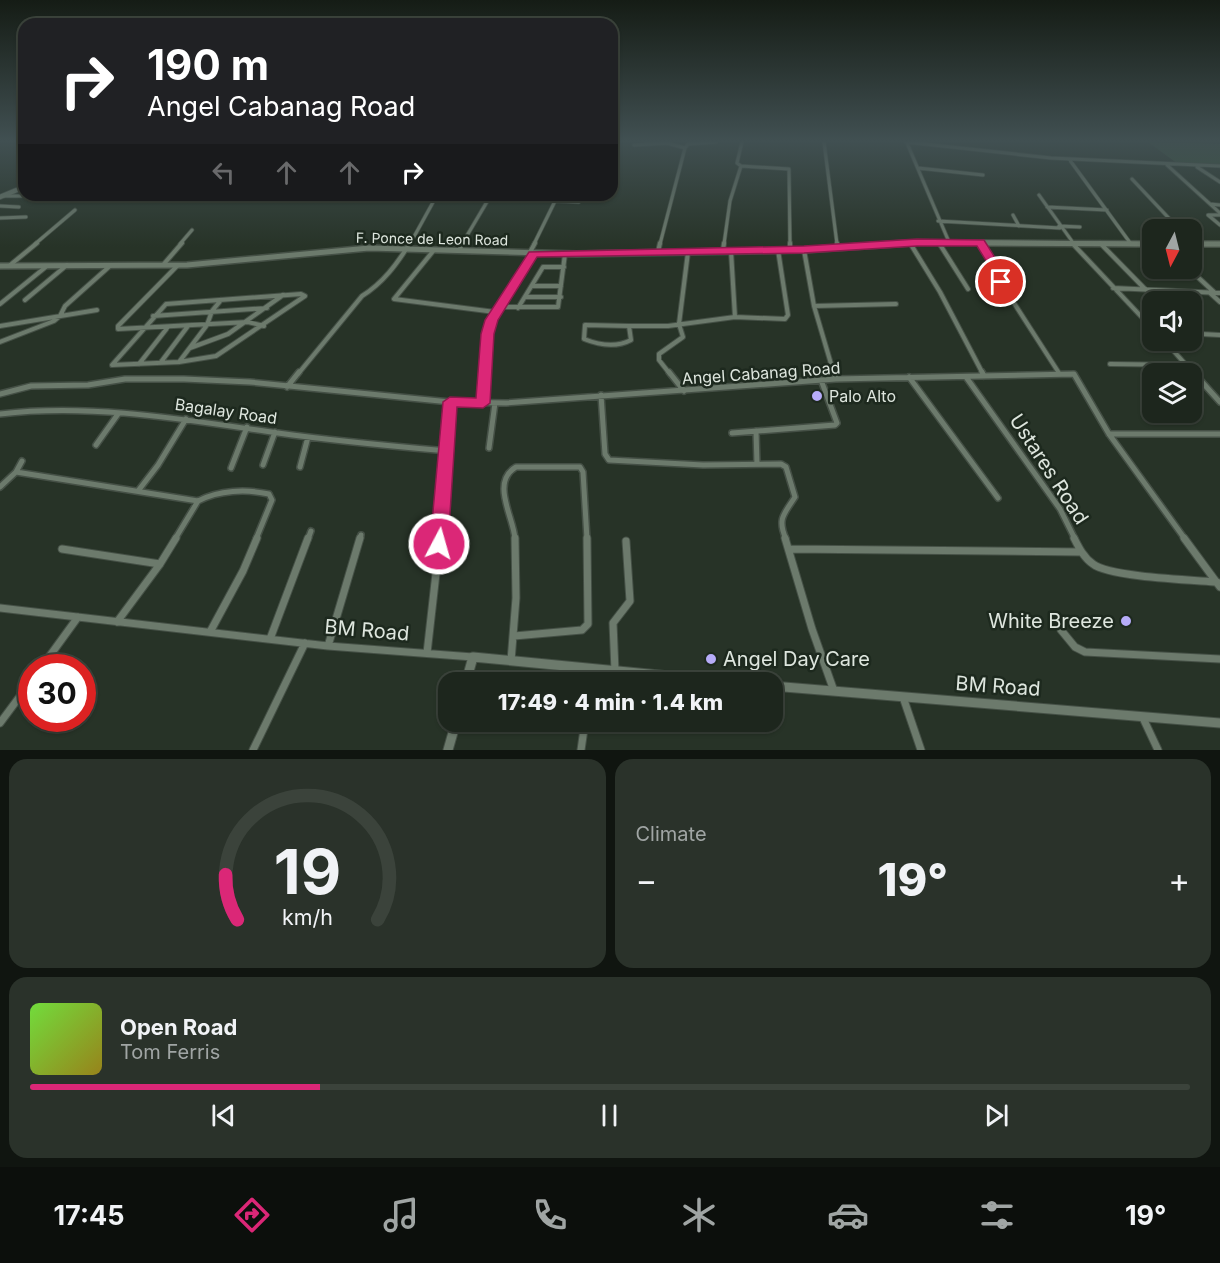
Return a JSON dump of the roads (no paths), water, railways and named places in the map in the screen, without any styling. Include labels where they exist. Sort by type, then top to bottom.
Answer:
[{"type":"street","points":[[658,252],[677,177]]},
{"type":"street","points":[[723,252],[730,201],[738,177]]},
{"type":"street","points":[[788,177],[790,250]]},
{"type":"street","points":[[829,177],[838,248]]},
{"type":"street","points":[[921,177],[938,221],[949,242]]},
{"type":"street","points":[[1082,177],[1131,244]]},
{"type":"street","points":[[1180,177],[1220,214]]},
{"type":"street","points":[[1131,179],[1169,219]]},
{"type":"street","points":[[1,196],[18,189]]},
{"type":"street","points":[[1039,195],[1072,243],[1142,318]]},
{"type":"street","points":[[1,196],[18,196]]},
{"type":"street","points":[[287,387],[362,296],[377,285],[406,248],[433,201]]},
{"type":"street","points":[[459,250],[488,201]]},
{"type":"street","points":[[483,403],[488,334],[497,309],[531,254],[554,201],[579,202]]},
{"type":"street","points":[[1210,204],[1220,205]]},
{"type":"street","points":[[0,206],[18,207]]},
{"type":"street","points":[[1047,207],[1107,210]]},
{"type":"street","points":[[9,266],[75,210]]},
{"type":"street","points":[[1220,214],[1208,215],[1220,225]]},
{"type":"street","points":[[1013,215],[1019,226]]},
{"type":"street","points":[[0,218],[26,217]]},
{"type":"street","points":[[938,221],[1080,227]]},
{"type":"street","points":[[163,265],[192,230]]},
{"type":"street","points":[[939,242],[968,289]]},
{"type":"street","name":"F. Ponce de Leon Road","points":[[0,266],[178,266],[360,248],[565,254],[804,250],[939,242],[1142,244]]},
{"type":"street","points":[[910,243],[940,292],[984,376]]},
{"type":"street","points":[[980,243],[994,264],[1008,293],[1059,374]]},
{"type":"street","points":[[1100,243],[1146,290]]},
{"type":"street","points":[[1202,243],[1220,244]]},
{"type":"street","points":[[434,250],[393,299],[497,309],[557,308],[561,297],[565,254]]},
{"type":"street","points":[[628,325],[632,334],[631,340],[625,345],[595,344],[584,339],[585,325],[680,324],[735,317],[787,318],[778,250]]},
{"type":"street","points":[[804,250],[814,306],[836,380]]},
{"type":"street","points":[[731,251],[735,317]]},
{"type":"street","points":[[684,391],[660,360],[659,354],[663,348],[683,337],[680,324],[688,252]]},
{"type":"street","points":[[0,342],[48,324],[60,316],[65,306],[111,265]]},
{"type":"street","points":[[0,304],[47,266]]},
{"type":"street","points":[[25,300],[67,266]]},
{"type":"street","points":[[178,266],[117,328],[142,329],[248,322],[264,326]]},
{"type":"street","points":[[518,308],[543,267],[564,267]]},
{"type":"street","points":[[1200,279],[1215,293],[1220,302]]},
{"type":"street","points":[[532,286],[561,286]]},
{"type":"street","points":[[1113,288],[1215,293]]},
{"type":"street","points":[[305,295],[264,326],[216,356],[179,362],[112,365],[153,316],[166,304],[305,295]]},
{"type":"street","points":[[190,348],[212,342],[248,322],[283,296]]},
{"type":"street","points":[[525,297],[561,297]]},
{"type":"street","points":[[179,362],[207,325],[212,311],[221,300]]},
{"type":"street","points":[[814,306],[896,304]]},
{"type":"street","points":[[153,316],[267,308]]},
{"type":"street","points":[[0,326],[97,310]]},
{"type":"street","points":[[160,363],[188,326]]},
{"type":"street","points":[[139,364],[168,327]]},
{"type":"street","points":[[1202,334],[1220,334]]},
{"type":"street","points":[[1174,351],[1185,363]]},
{"type":"street","points":[[1110,364],[1142,364]]},
{"type":"street","name":"Angel Cabanag Road","points":[[0,394],[31,387],[88,385],[125,380],[212,380],[450,402],[495,403],[821,380],[1074,374],[1109,434]]},
{"type":"street","name":"Ustares Road","points":[[966,376],[1060,509],[1081,552],[1100,569],[1218,585]]},
{"type":"street","points":[[909,377],[998,498]]},
{"type":"street","points":[[732,433],[836,425],[821,380]]},
{"type":"street","points":[[1202,382],[1220,402]]},
{"type":"street","points":[[601,395],[605,454],[609,460],[781,464],[786,467],[795,497],[781,523],[812,629],[834,691]]},
{"type":"street","points":[[427,653],[442,524],[450,402]]},
{"type":"street","points":[[489,448],[495,403]]},
{"type":"street","name":"Bagalay Road","points":[[0,414],[33,411],[186,419],[308,437],[447,451]]},
{"type":"street","points":[[96,445],[118,414]]},
{"type":"street","points":[[138,491],[158,465],[186,419]]},
{"type":"street","points":[[231,468],[247,427]]},
{"type":"street","points":[[756,431],[757,464]]},
{"type":"street","points":[[263,465],[275,432]]},
{"type":"street","points":[[1109,434],[1220,434]]},
{"type":"street","points":[[1109,434],[1218,585]]},
{"type":"street","points":[[300,467],[308,437]]},
{"type":"street","points":[[0,487],[16,472],[22,462]]},
{"type":"street","points":[[511,661],[517,583],[515,531],[504,507],[504,488],[508,473],[516,467],[580,467],[583,472],[587,529],[588,624],[582,630],[513,636]]},
{"type":"street","points":[[16,472],[198,501]]},
{"type":"street","points":[[117,622],[160,564],[198,501],[209,495],[220,493],[269,494],[272,500],[243,572],[210,632]]},
{"type":"street","points":[[270,639],[311,531]]},
{"type":"street","points":[[328,646],[361,535]]},
{"type":"street","points":[[615,671],[614,623],[630,601],[626,541]]},
{"type":"street","points":[[62,549],[160,564]]},
{"type":"street","points":[[790,549],[1081,552]]},
{"type":"street","name":"BM Road","points":[[0,608],[328,646],[626,672]]},
{"type":"street","points":[[51,654],[78,617]]},
{"type":"street","points":[[1061,630],[1075,647],[1085,652],[1220,659]]},
{"type":"street","points":[[253,750],[305,643]]},
{"type":"street","points":[[469,672],[473,657]]},
{"type":"street","name":"BM Road","points":[[783,687],[1220,723]]},
{"type":"street","points":[[903,697],[921,750]]},
{"type":"street","points":[[0,723],[18,699]]},
{"type":"street","points":[[1142,715],[1158,750]]},
{"type":"street","points":[[448,750],[453,732]]},
{"type":"street","points":[[581,750],[584,732]]},
{"type":"place","name":"Palo Alto","points":[[817,396]]},
{"type":"place","name":"White Breeze","points":[[1126,621]]},
{"type":"place","name":"Angel Day Care","points":[[711,659]]}]
